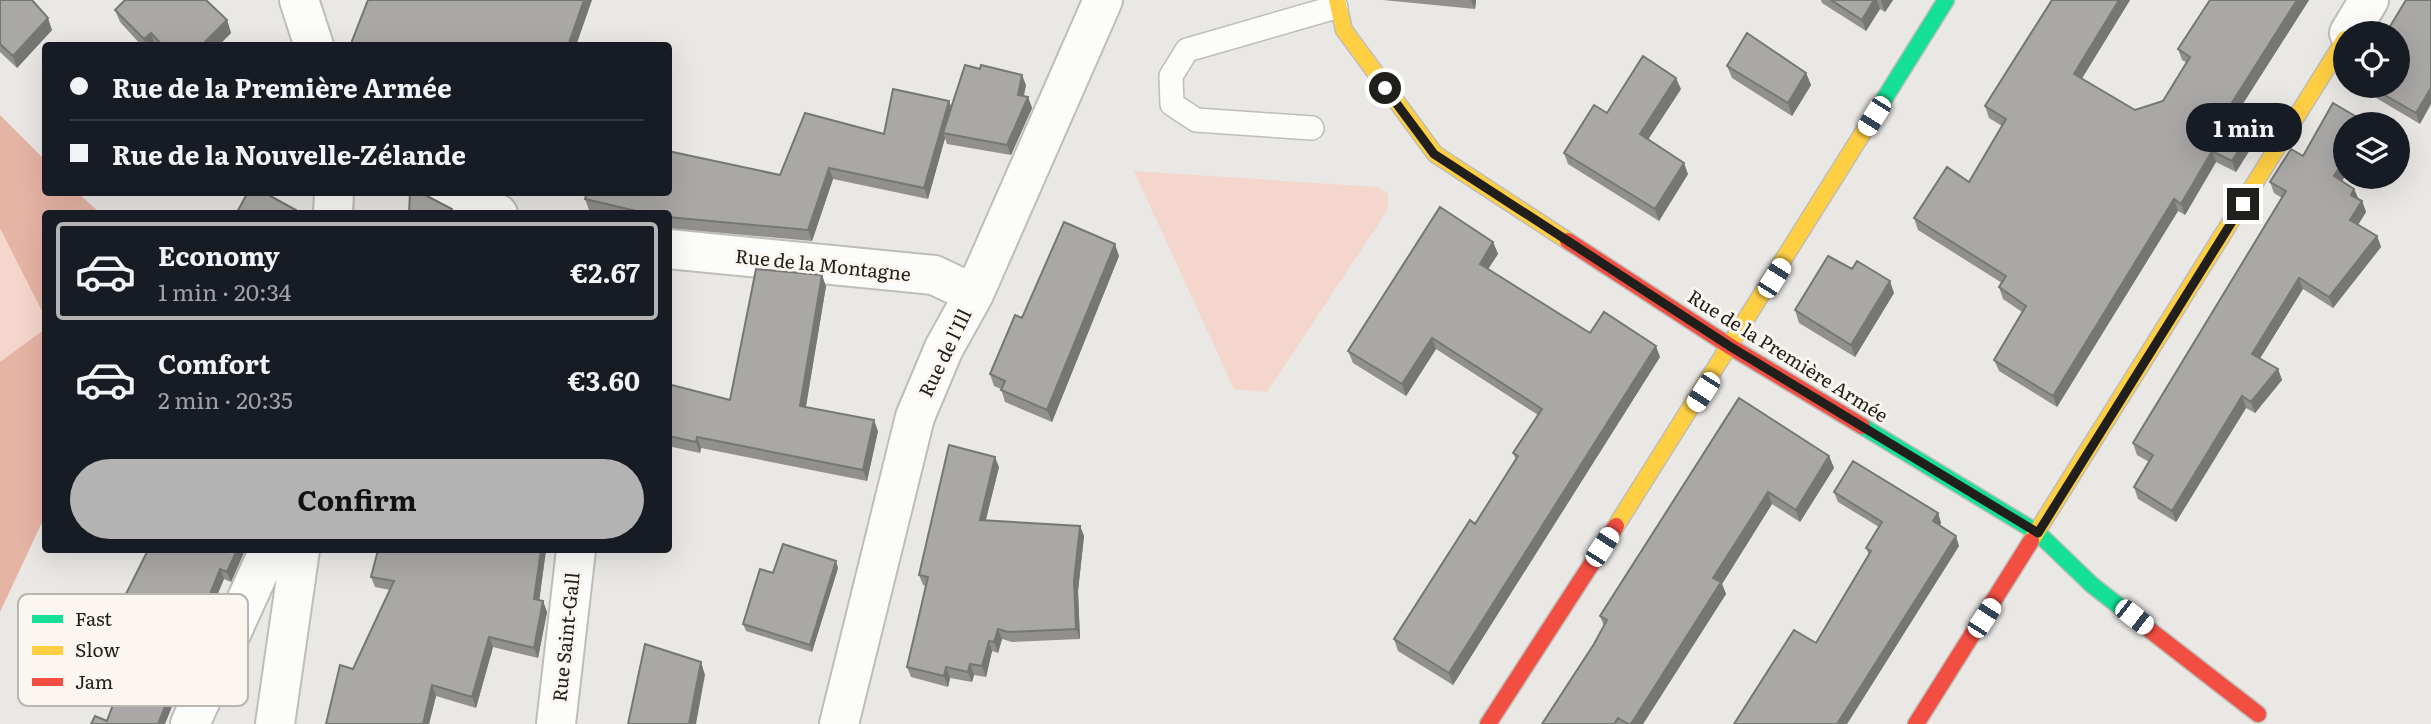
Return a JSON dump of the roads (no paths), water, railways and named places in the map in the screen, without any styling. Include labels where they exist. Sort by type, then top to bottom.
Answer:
[{"type":"street","points":[[299,0],[312,42]]},
{"type":"street","name":"Rue de l'Ill","points":[[839,724],[915,417],[944,348],[974,294],[1103,0]]},
{"type":"street","points":[[1488,724],[1731,347],[1946,0]]},
{"type":"street","points":[[2356,21],[2369,0]]},
{"type":"street","name":"Rue de la Première Armée","points":[[1337,3],[1344,30],[1434,154],[1731,347],[2038,533],[2092,585],[2258,715]]},
{"type":"street","points":[[1916,724],[2333,58]]},
{"type":"street","points":[[455,196],[489,210]]},
{"type":"street","name":"Rue de la Montagne","points":[[672,249],[934,275],[974,294]]},
{"type":"street","points":[[248,596],[268,553]]},
{"type":"street","points":[[275,724],[300,553]]},
{"type":"street","name":"Rue Saint-Gall","points":[[556,724],[576,553]]},
{"type":"street","points":[[190,724],[198,706]]},
{"type":"lane","points":[[1312,128],[1196,120],[1172,104],[1171,76],[1187,50],[1337,3]]}]
